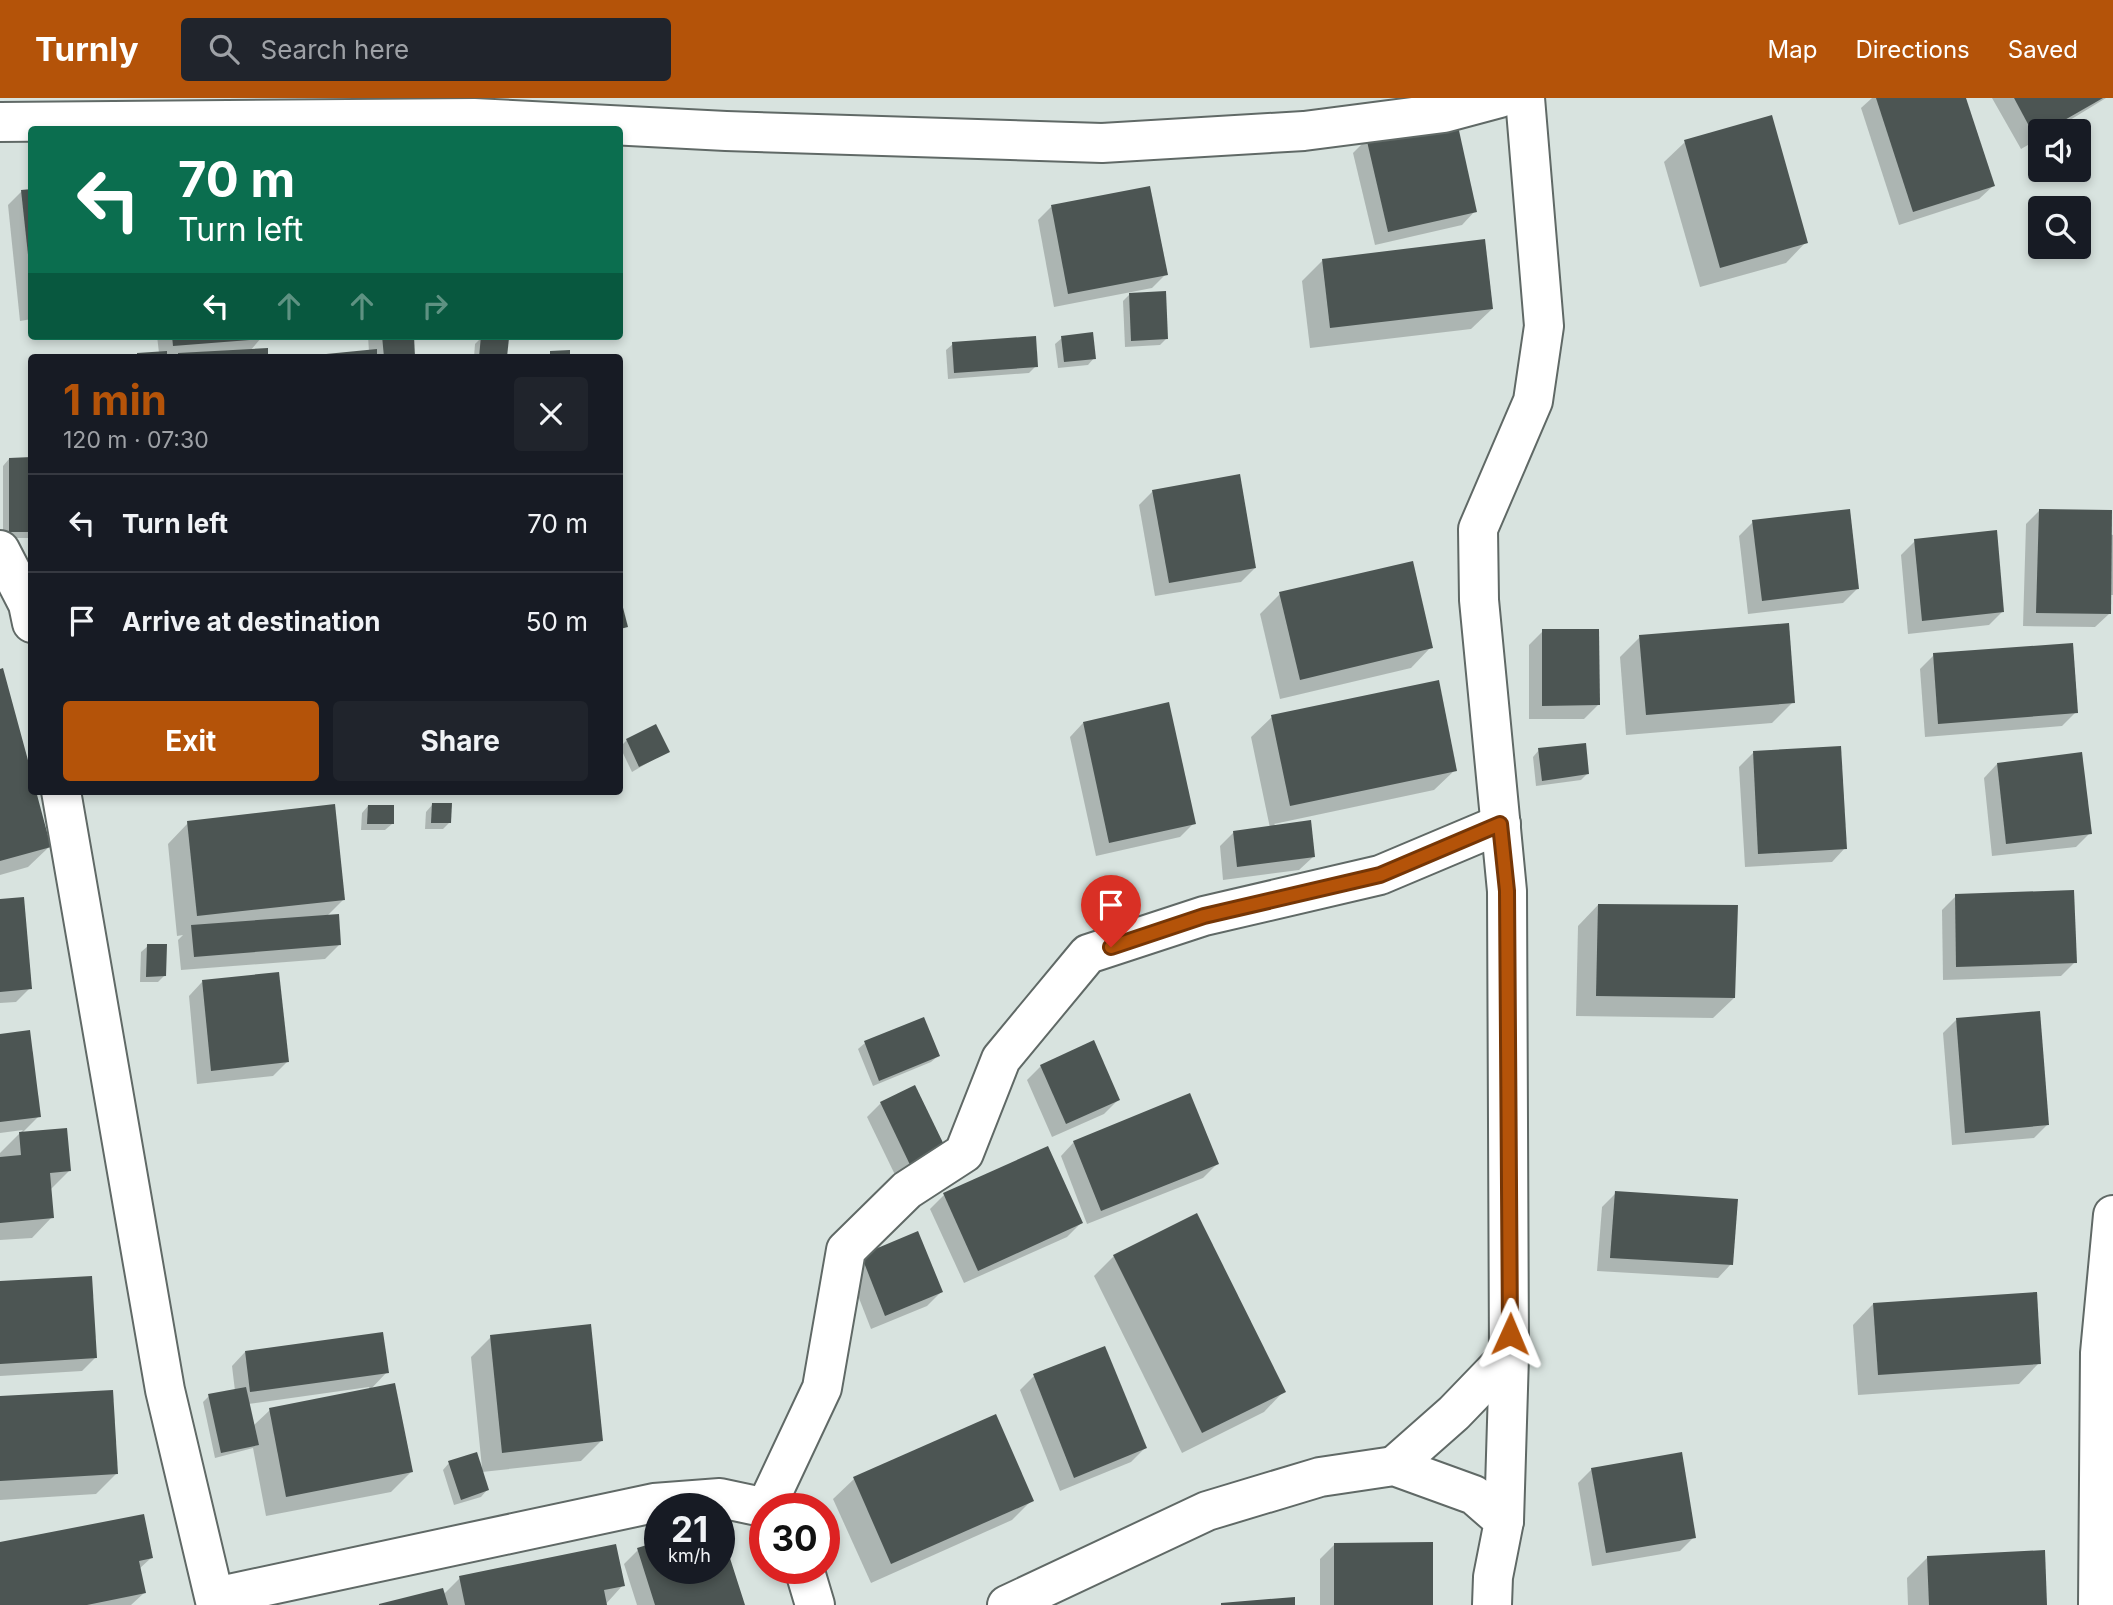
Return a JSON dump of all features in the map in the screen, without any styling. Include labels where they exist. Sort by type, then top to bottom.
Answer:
[{"type":"street","points":[[0,122],[474,118],[726,131],[1102,143],[1304,131],[1444,113],[1500,98]]},
{"type":"street","points":[[1492,1605],[1493,1577],[1504,1521],[1511,1267],[1507,891],[1479,600],[1478,528],[1533,401],[1544,326],[1525,98]]},
{"type":"street","points":[[0,551],[23,609]]},
{"type":"street","points":[[62,795],[165,1390],[215,1601],[654,1503],[720,1498],[749,1504]]},
{"type":"street","points":[[773,1493],[822,1388],[846,1250],[907,1190],[964,1153],[1001,1059],[1088,954],[1204,916],[1380,875],[1500,824]]},
{"type":"street","points":[[2098,1605],[2100,1353],[2113,1215]]},
{"type":"street","points":[[1394,1466],[1454,1413],[1509,1356]]},
{"type":"street","points":[[1007,1605],[1207,1511],[1320,1477],[1394,1466],[1474,1495],[1504,1521]]},
{"type":"street","points":[[809,1584],[815,1605]]},
{"type":"building","points":[[1876,98],[1966,98],[1995,186],[1913,212]]},
{"type":"building","points":[[2014,98],[2103,98],[2066,119],[2028,119],[2028,124]]},
{"type":"building","points":[[1772,115],[1808,243],[1720,268],[1684,140]]},
{"type":"building","points":[[1456,117],[1477,212],[1388,232],[1366,137]]},
{"type":"building","points":[[1150,186],[1168,275],[1068,294],[1051,205]]},
{"type":"building","points":[[28,189],[28,255],[21,190]]},
{"type":"building","points":[[1485,239],[1493,309],[1330,328],[1322,259]]},
{"type":"building","points":[[1166,291],[1168,339],[1131,341],[1129,293]]},
{"type":"building","points":[[1093,332],[1096,359],[1064,362],[1061,336]]},
{"type":"building","points":[[1036,336],[1038,367],[954,373],[952,342]]},
{"type":"building","points":[[172,340],[251,340],[173,346]]},
{"type":"building","points":[[382,340],[414,340],[415,354],[384,354]]},
{"type":"building","points":[[481,340],[509,340],[507,354],[479,354]]},
{"type":"building","points":[[268,348],[268,354],[178,353]]},
{"type":"building","points":[[377,349],[377,354],[326,354]]},
{"type":"building","points":[[570,350],[570,354],[550,354],[550,351]]},
{"type":"building","points":[[167,351],[167,354],[137,353]]},
{"type":"building","points":[[28,457],[28,532],[9,532],[9,458]]},
{"type":"building","points":[[1240,474],[1256,568],[1169,583],[1152,490]]},
{"type":"building","points":[[1850,509],[1859,589],[1762,601],[1752,520]]},
{"type":"building","points":[[2039,509],[2112,510],[2111,614],[2036,613]]},
{"type":"building","points":[[1997,530],[2004,612],[1922,621],[1914,539]]},
{"type":"building","points":[[1413,561],[1433,648],[1300,680],[1279,592]]},
{"type":"building","points":[[623,608],[628,627],[623,628]]},
{"type":"building","points":[[1789,623],[1795,703],[1646,715],[1639,635]]},
{"type":"building","points":[[1542,629],[1599,629],[1600,705],[1542,706]]},
{"type":"building","points":[[2073,643],[2078,713],[1938,724],[1933,653]]},
{"type":"building","points":[[3,668],[28,760],[28,795],[37,795],[51,847],[0,861],[0,669]]},
{"type":"building","points":[[1439,680],[1457,771],[1290,806],[1271,715]]},
{"type":"building","points":[[1169,702],[1196,824],[1109,843],[1083,722]]},
{"type":"building","points":[[656,724],[670,752],[639,767],[626,739]]},
{"type":"building","points":[[1586,743],[1589,774],[1542,781],[1538,748]]},
{"type":"building","points":[[1841,746],[1847,849],[1758,854],[1753,751]]},
{"type":"building","points":[[2082,752],[2092,834],[2006,844],[1997,763]]},
{"type":"building","points":[[432,803],[452,803],[451,823],[431,823]]},
{"type":"building","points":[[335,804],[345,900],[197,916],[187,821]]},
{"type":"building","points":[[368,805],[394,805],[394,824],[367,824]]},
{"type":"building","points":[[1311,820],[1315,857],[1237,867],[1233,831]]},
{"type":"building","points":[[2074,890],[2077,963],[1956,967],[1955,894]]},
{"type":"building","points":[[24,897],[32,989],[0,992],[0,899]]},
{"type":"building","points":[[1598,904],[1738,905],[1735,998],[1596,996]]},
{"type":"building","points":[[339,914],[341,945],[194,957],[191,925]]},
{"type":"building","points":[[147,944],[167,944],[166,976],[146,977]]},
{"type":"building","points":[[279,972],[289,1062],[211,1071],[202,980]]},
{"type":"building","points":[[2040,1011],[2049,1125],[1965,1133],[1956,1018]]},
{"type":"building","points":[[924,1017],[940,1056],[879,1081],[864,1041]]},
{"type":"building","points":[[30,1030],[41,1117],[0,1122],[0,1034]]},
{"type":"building","points":[[1094,1040],[1120,1100],[1066,1124],[1040,1065]]},
{"type":"building","points":[[915,1085],[947,1151],[912,1169],[880,1102]]},
{"type":"building","points":[[1190,1093],[1219,1164],[1101,1211],[1073,1141]]},
{"type":"building","points":[[67,1128],[71,1171],[50,1173],[54,1218],[0,1223],[0,1157],[21,1155],[19,1132]]},
{"type":"building","points":[[1048,1146],[1083,1223],[978,1271],[943,1193]]},
{"type":"building","points":[[1615,1191],[1738,1199],[1733,1265],[1610,1258]]},
{"type":"building","points":[[1197,1213],[1286,1392],[1202,1433],[1113,1255]]},
{"type":"building","points":[[918,1231],[943,1292],[885,1316],[861,1255]]},
{"type":"building","points":[[92,1276],[97,1358],[0,1364],[0,1281]]},
{"type":"building","points":[[2037,1292],[2041,1364],[1878,1375],[1873,1303]]},
{"type":"building","points":[[591,1324],[603,1441],[502,1453],[490,1335]]},
{"type":"building","points":[[383,1332],[389,1373],[250,1392],[245,1351]]},
{"type":"building","points":[[1105,1346],[1147,1448],[1074,1478],[1033,1374]]},
{"type":"building","points":[[395,1383],[413,1472],[286,1497],[269,1408]]},
{"type":"building","points":[[246,1387],[259,1445],[221,1453],[208,1394]]},
{"type":"building","points":[[113,1390],[118,1474],[0,1481],[0,1396]]},
{"type":"building","points":[[996,1414],[1034,1501],[891,1564],[853,1477]]},
{"type":"building","points":[[477,1452],[489,1490],[461,1500],[448,1461]]},
{"type":"building","points":[[1682,1452],[1696,1538],[1606,1553],[1591,1468]]},
{"type":"building","points":[[144,1514],[153,1558],[139,1561],[146,1593],[87,1605],[0,1605],[0,1542]]},
{"type":"building","points":[[1433,1542],[1433,1605],[1334,1605],[1334,1543]]},
{"type":"building","points":[[616,1544],[625,1586],[604,1590],[607,1605],[465,1605],[459,1576]]},
{"type":"building","points":[[644,1546],[644,1570],[637,1548]]},
{"type":"building","points":[[2045,1550],[2047,1605],[1929,1605],[1927,1556]]},
{"type":"building","points":[[735,1574],[745,1605],[655,1605],[648,1584],[735,1584]]},
{"type":"building","points":[[443,1588],[448,1605],[379,1605],[379,1604]]},
{"type":"building","points":[[1295,1597],[1295,1605],[1221,1605],[1221,1603]]},
{"type":"route","points":[[1111,947],[1204,916],[1380,875],[1500,824],[1507,891],[1510,1334]]}]
